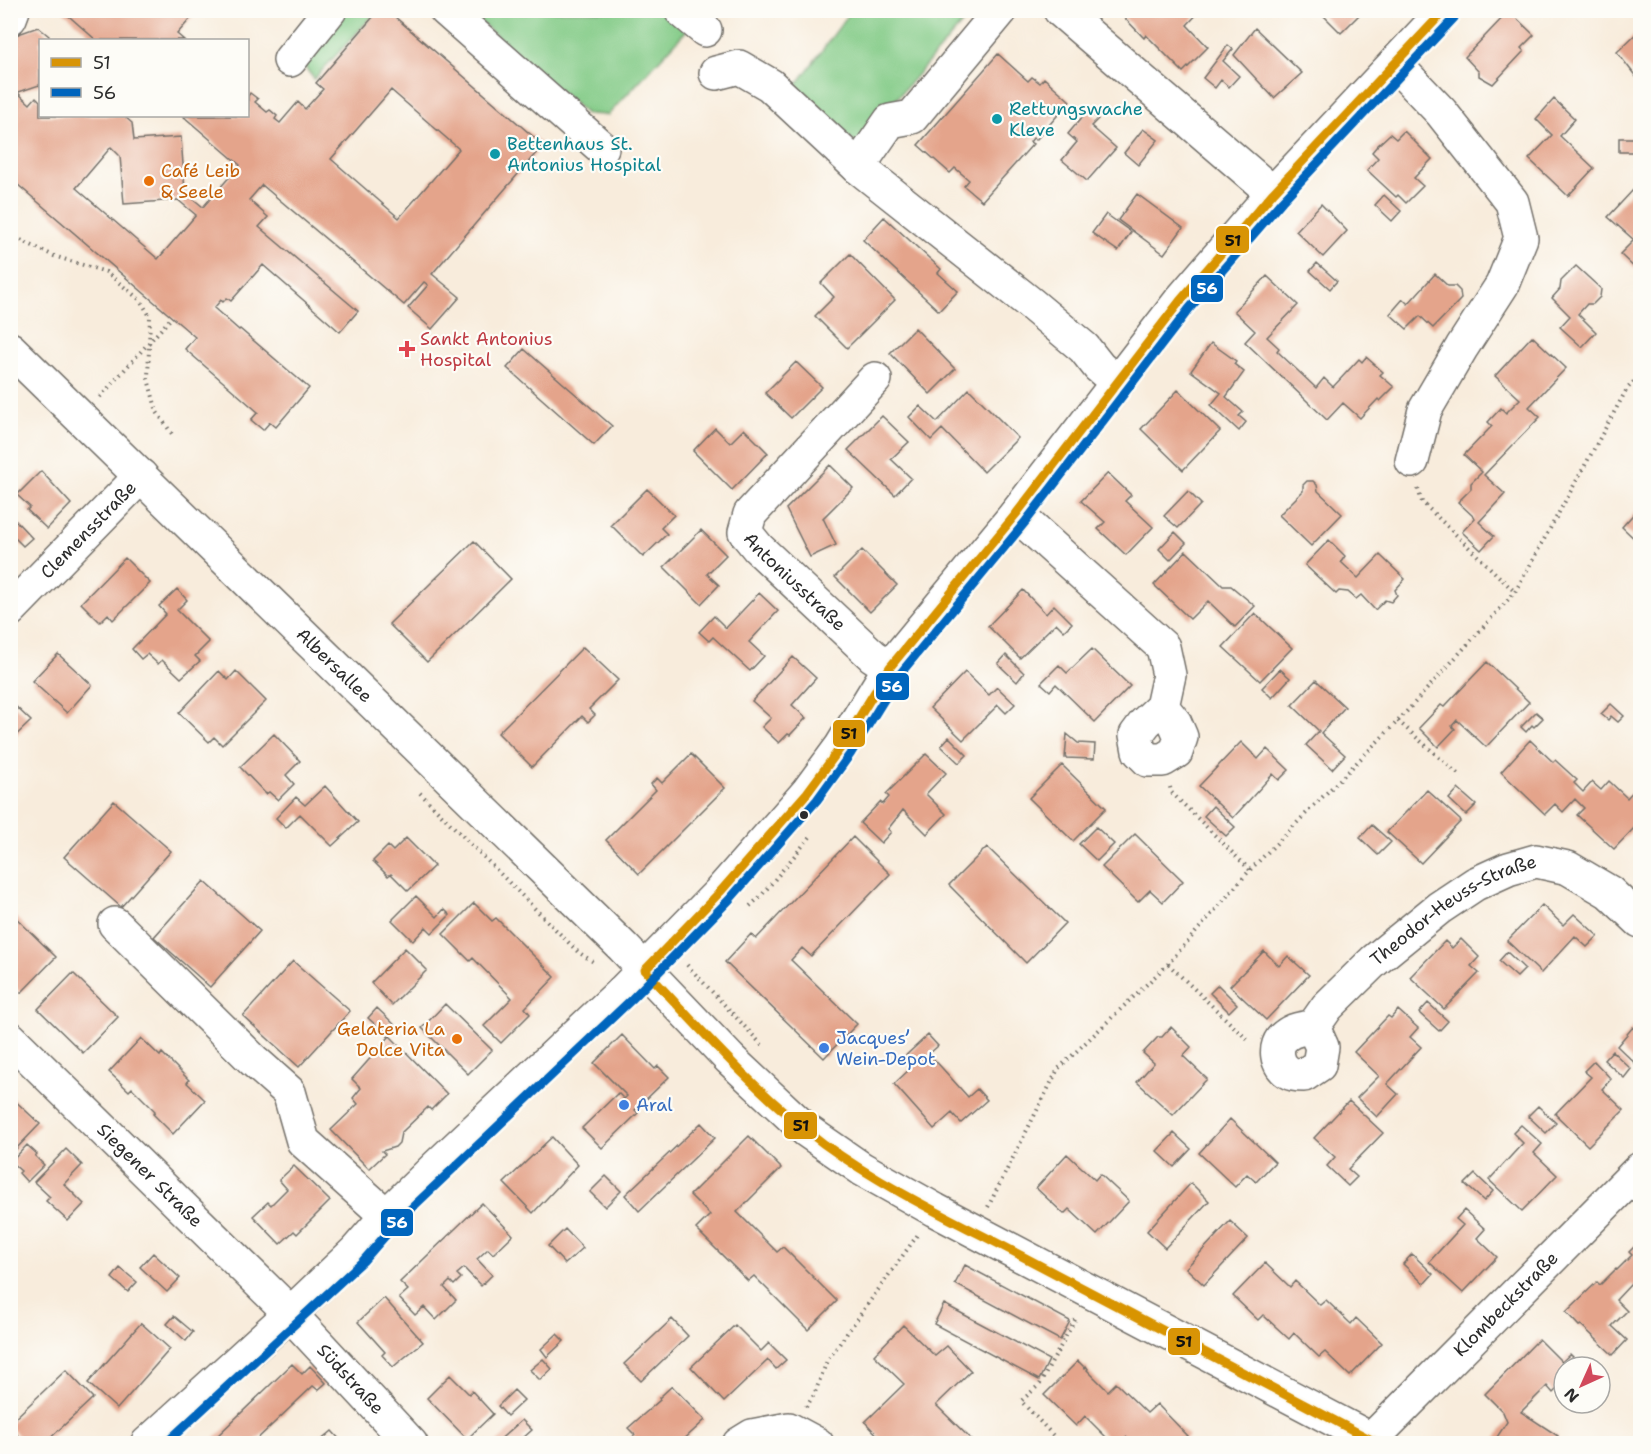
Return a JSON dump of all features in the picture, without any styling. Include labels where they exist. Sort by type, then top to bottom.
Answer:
[{"type":"street","points":[[10,18],[13,10]]},
{"type":"street","points":[[290,60],[330,10]]},
{"type":"street","points":[[446,10],[602,148]]},
{"type":"street","points":[[858,167],[890,121],[912,117],[1001,10]]},
{"type":"street","points":[[147,1443],[355,1252],[438,1165],[645,970],[720,892],[807,793],[841,747],[890,667],[1016,514],[1180,301],[1273,193],[1445,10]]},
{"type":"street","points":[[1073,14],[1273,193]]},
{"type":"street","points":[[1395,64],[1441,112],[1512,202],[1521,238],[1502,285],[1425,410],[1412,460]]},
{"type":"street","points":[[716,73],[739,67],[770,85],[858,167],[1030,303],[1084,348],[1099,367],[1118,383]]},
{"type":"street","name":"Albersallee","points":[[10,349],[437,763],[645,970],[730,1059],[807,1131],[862,1170],[935,1210],[1376,1441]]},
{"type":"street","name":"Antoniusstraße","points":[[875,379],[750,514],[745,532],[758,548],[873,656],[890,667]]},
{"type":"street","name":"Clemensstraße","points":[[10,610],[141,476]]},
{"type":"street","points":[[1016,514],[1163,647],[1169,675],[1162,707],[1136,735],[1139,751],[1148,760],[1163,760]]},
{"type":"street","name":"Theodor-Heuss-Straße","points":[[1277,1049],[1283,1036],[1313,1026],[1327,1007],[1374,961],[1457,896],[1475,884],[1508,869],[1536,861],[1568,868],[1609,892],[1641,921]]},
{"type":"street","points":[[115,924],[253,1060],[289,1092],[303,1141],[387,1216]]},
{"type":"street","name":"Siegener Straße","points":[[10,1038],[290,1314]]},
{"type":"street","name":"Klombeckstraße","points":[[1376,1441],[1641,1169]]},
{"type":"street","name":"Südstraße","points":[[290,1314],[411,1443]]},
{"type":"street","points":[[739,1443],[752,1436],[803,1436]]},
{"type":"path","points":[[10,235],[54,256],[105,272],[140,300],[150,316],[148,379],[157,412],[172,434]]},
{"type":"path","points":[[96,402],[172,317]]},
{"type":"path","points":[[985,1212],[1058,1069],[1168,964],[1250,870],[1398,721],[1515,592],[1627,389],[1641,375]]},
{"type":"path","points":[[1412,460],[1422,502],[1515,592]]},
{"type":"path","points":[[1398,721],[1460,775]]},
{"type":"path","points":[[1163,760],[1171,792],[1250,870]]},
{"type":"path","points":[[684,963],[757,1040]]},
{"type":"path","points":[[1168,964],[1251,1042],[1277,1049]]},
{"type":"path","points":[[803,1436],[814,1395],[827,1361],[935,1210]]},
{"type":"path","points":[[1062,1443],[1021,1401],[1040,1384],[1090,1291]]},
{"type":"green space","points":[[345,11],[377,11],[314,79],[304,66]]},
{"type":"green space","points":[[468,11],[665,11],[686,31],[608,115],[586,114]]},
{"type":"green space","points":[[851,11],[973,11],[857,144],[792,91]]},
{"type":"building","points":[[62,10],[198,10],[177,34],[183,39],[95,39]]},
{"type":"building","points":[[379,10],[387,10],[543,145],[432,274],[460,297],[432,329],[408,308],[428,285],[424,282],[404,305],[262,185],[249,200],[268,217],[259,227],[358,311],[340,332],[263,265],[231,301],[227,298],[223,302],[221,300],[214,308],[309,388],[276,427],[270,422],[263,430],[251,420],[258,412],[185,349],[195,337],[10,178],[10,101],[18,93],[30,104],[36,97],[39,100],[39,117],[125,117],[132,123],[134,140],[181,137],[185,192],[203,207],[240,165],[184,117],[249,117],[250,93],[258,99],[255,102],[267,112],[270,110],[277,116],[275,119],[280,123],[298,102],[305,109],[323,89],[316,83]],"holes":[[[391,90],[459,149],[399,218],[331,159]],[[111,147],[120,156],[124,204],[178,200],[196,215],[158,259],[76,188]]]},
{"type":"building","points":[[1117,10],[1166,10],[1169,13],[1172,10],[1201,10],[1187,25],[1208,47],[1183,72],[1146,35],[1144,38]]},
{"type":"building","points":[[1318,10],[1364,10],[1341,33]]},
{"type":"building","points":[[1509,11],[1534,35],[1521,48],[1524,51],[1493,84],[1479,76],[1479,72],[1465,57]]},
{"type":"building","points":[[38,27],[49,36],[48,39],[39,39],[39,85],[10,95],[10,37]]},
{"type":"building","points":[[1255,28],[1302,73],[1274,98],[1234,55]]},
{"type":"building","points":[[1640,30],[1640,82],[1617,52]]},
{"type":"building","points":[[1228,45],[1233,49],[1223,61],[1239,76],[1229,87],[1221,80],[1215,88],[1203,78]]},
{"type":"building","name":"Rettungswache Kleve","points":[[998,54],[1028,81],[1032,77],[1040,83],[1044,78],[1070,101],[1036,140],[1033,138],[1030,142],[1033,144],[982,201],[964,186],[969,180],[955,168],[950,173],[918,145]]},
{"type":"building","points":[[1554,99],[1575,119],[1560,136],[1594,168],[1568,196],[1529,159],[1552,135],[1536,119]]},
{"type":"building","points":[[1088,110],[1098,119],[1091,126],[1116,148],[1087,181],[1062,160],[1077,142],[1068,134]]},
{"type":"building","points":[[1143,129],[1158,140],[1138,165],[1124,153]]},
{"type":"building","points":[[1404,131],[1432,159],[1414,178],[1423,186],[1406,203],[1398,195],[1396,197],[1367,170],[1378,158],[1372,152],[1377,146],[1390,134],[1396,139]]},
{"type":"building","points":[[1619,138],[1633,138],[1633,152],[1619,152]]},
{"type":"building","points":[[1633,190],[1640,197],[1640,273],[1620,254],[1634,240],[1608,217]]},
{"type":"building","points":[[1137,194],[1183,228],[1164,254],[1118,220]]},
{"type":"building","points":[[1384,195],[1401,211],[1392,221],[1375,205]]},
{"type":"building","points":[[1321,204],[1347,231],[1323,257],[1296,231]]},
{"type":"building","points":[[1106,214],[1131,232],[1118,251],[1092,233]]},
{"type":"building","points":[[884,217],[941,269],[938,273],[958,291],[939,311],[863,240]]},
{"type":"building","points":[[850,254],[895,300],[847,348],[815,316],[834,297],[821,283]]},
{"type":"building","points":[[1317,263],[1337,281],[1330,289],[1310,271]]},
{"type":"building","points":[[1576,266],[1601,289],[1600,297],[1593,304],[1587,304],[1578,314],[1596,332],[1582,347],[1560,327],[1570,316],[1552,298],[1560,289],[1561,281]]},
{"type":"building","points":[[1435,274],[1448,286],[1455,286],[1460,291],[1461,299],[1433,328],[1420,316],[1407,329],[1390,314],[1403,299],[1408,304]]},
{"type":"building","points":[[1267,276],[1298,305],[1267,337],[1279,348],[1277,351],[1316,388],[1324,378],[1333,387],[1359,359],[1362,362],[1366,357],[1383,372],[1380,375],[1394,387],[1380,401],[1378,399],[1360,418],[1343,403],[1327,420],[1245,342],[1255,331],[1234,311]]},
{"type":"building","points":[[915,328],[955,369],[930,394],[890,353]]},
{"type":"building","points":[[1532,336],[1566,368],[1529,407],[1540,417],[1484,475],[1505,494],[1479,522],[1494,536],[1481,550],[1462,532],[1475,518],[1458,502],[1471,489],[1471,483],[1482,472],[1464,455],[1492,426],[1488,422],[1501,408],[1506,413],[1520,399],[1495,376]]},
{"type":"building","points":[[1211,343],[1236,361],[1234,364],[1244,372],[1226,397],[1243,412],[1239,416],[1246,422],[1239,431],[1211,405],[1221,393],[1191,371]]},
{"type":"building","points":[[524,349],[612,426],[594,445],[507,368]]},
{"type":"building","points":[[796,362],[822,387],[791,418],[765,393]]},
{"type":"building","points":[[969,389],[1018,438],[984,472],[942,429],[931,440],[909,417],[920,406],[937,422]]},
{"type":"building","points":[[1178,390],[1220,431],[1183,470],[1141,429]]},
{"type":"building","points":[[882,416],[909,442],[891,459],[911,478],[895,495],[848,450]]},
{"type":"building","points":[[715,428],[730,443],[744,429],[768,453],[732,490],[693,451]]},
{"type":"building","points":[[830,465],[853,488],[823,518],[836,545],[810,557],[786,509]]},
{"type":"building","points":[[41,471],[71,504],[47,529],[27,510],[30,507],[17,495]]},
{"type":"building","points":[[1108,473],[1131,495],[1125,501],[1153,527],[1126,555],[1098,529],[1105,522],[1081,501]]},
{"type":"building","points":[[1307,481],[1313,481],[1318,491],[1342,514],[1311,546],[1279,515],[1303,491],[1303,485]]},
{"type":"building","points":[[647,489],[674,515],[661,528],[667,534],[643,557],[611,525]]},
{"type":"building","points":[[1188,491],[1201,504],[1178,528],[1164,516]]},
{"type":"building","points":[[1640,507],[1640,544],[1622,527]]},
{"type":"building","points":[[16,521],[32,538],[23,546],[10,533],[10,527]]},
{"type":"building","points":[[701,530],[726,555],[707,574],[719,585],[701,604],[664,567]]},
{"type":"building","points":[[1175,532],[1186,543],[1170,560],[1159,549]]},
{"type":"building","points":[[1329,540],[1345,556],[1341,562],[1358,578],[1380,555],[1405,579],[1395,590],[1397,595],[1391,602],[1385,600],[1375,610],[1361,595],[1356,599],[1348,592],[1339,591],[1336,594],[1305,565]]},
{"type":"building","points":[[474,541],[511,579],[427,662],[389,624]]},
{"type":"building","points":[[862,550],[897,585],[870,612],[835,577]]},
{"type":"building","points":[[1186,551],[1223,586],[1231,586],[1255,606],[1235,627],[1208,601],[1190,619],[1154,585]]},
{"type":"building","points":[[125,558],[150,583],[113,620],[108,614],[100,622],[81,603]]},
{"type":"building","points":[[177,589],[187,600],[177,610],[209,642],[195,656],[200,661],[181,678],[162,660],[158,664],[147,654],[141,659],[132,649],[166,614],[159,606]]},
{"type":"building","points":[[1023,590],[1046,614],[1054,605],[1072,623],[1064,631],[1056,623],[1020,658],[988,626]]},
{"type":"building","points":[[759,593],[778,611],[749,642],[764,656],[750,671],[713,637],[709,641],[699,632],[714,616],[726,628]]},
{"type":"building","points":[[1255,613],[1292,648],[1260,681],[1223,647]]},
{"type":"building","points":[[583,647],[618,680],[589,709],[595,715],[588,722],[582,716],[532,767],[498,733]]},
{"type":"building","points":[[1092,649],[1130,686],[1095,722],[1056,684],[1050,691],[1041,683],[1059,665],[1067,673]]},
{"type":"building","points":[[58,654],[92,685],[67,713],[32,681]]},
{"type":"building","points":[[1006,655],[1024,673],[1017,682],[998,664]]},
{"type":"building","points":[[793,657],[816,678],[792,705],[806,718],[779,743],[762,727],[771,718],[752,701]]},
{"type":"building","points":[[1487,662],[1529,702],[1486,747],[1457,720],[1452,726],[1455,729],[1438,747],[1419,728],[1441,705],[1444,707]]},
{"type":"building","points":[[1280,669],[1290,678],[1272,698],[1262,688]]},
{"type":"building","points":[[219,671],[228,680],[236,671],[266,701],[222,745],[214,737],[209,742],[179,713]]},
{"type":"building","points":[[965,672],[989,695],[997,687],[1015,704],[1006,713],[998,705],[963,740],[930,708]]},
{"type":"building","points":[[1316,680],[1345,707],[1321,733],[1345,755],[1332,769],[1306,745],[1319,731],[1292,705]]},
{"type":"building","points":[[10,701],[31,721],[10,741]]},
{"type":"building","points":[[1611,704],[1624,716],[1618,722],[1611,716],[1608,720],[1601,714]]},
{"type":"building","points":[[1536,712],[1543,718],[1526,732],[1521,727]]},
{"type":"building","points":[[274,734],[300,761],[286,775],[294,784],[278,800],[269,792],[266,794],[240,767]]},
{"type":"building","points":[[1067,734],[1078,743],[1095,744],[1094,759],[1065,758]]},
{"type":"building","points":[[949,737],[967,755],[959,763],[941,746]]},
{"type":"building","points":[[1530,740],[1553,762],[1555,760],[1577,780],[1574,783],[1583,792],[1592,782],[1601,790],[1609,781],[1627,798],[1637,787],[1640,790],[1640,832],[1635,827],[1614,849],[1577,815],[1584,808],[1575,799],[1563,812],[1555,804],[1545,814],[1501,772]]},
{"type":"building","points":[[1241,742],[1258,759],[1267,749],[1289,770],[1279,780],[1273,774],[1233,818],[1199,786]]},
{"type":"building","points":[[691,754],[725,788],[639,874],[606,840],[656,790],[651,784],[657,778],[662,783]]},
{"type":"building","points":[[926,754],[946,773],[926,794],[946,814],[927,834],[903,810],[888,829],[891,832],[881,843],[860,823],[880,802],[883,804],[889,797],[886,794]]},
{"type":"building","points":[[1062,765],[1106,808],[1073,841],[1029,798]]},
{"type":"building","points":[[325,786],[358,822],[332,846],[300,814],[286,828],[276,818],[296,797],[305,805]]},
{"type":"building","points":[[1458,789],[1476,805],[1466,815],[1449,799]]},
{"type":"building","points":[[1427,790],[1461,821],[1421,863],[1387,832]]},
{"type":"building","points":[[114,801],[171,851],[121,907],[64,857]]},
{"type":"building","points":[[1213,806],[1235,827],[1226,836],[1204,816]]},
{"type":"building","points":[[1372,825],[1391,842],[1378,855],[1360,838]]},
{"type":"building","points":[[1096,827],[1114,844],[1097,861],[1079,844]]},
{"type":"building","points":[[1135,834],[1183,881],[1163,902],[1150,890],[1138,902],[1102,867]]},
{"type":"building","points":[[853,837],[890,874],[811,956],[802,948],[791,960],[857,1024],[824,1058],[725,962],[751,934],[756,939]]},
{"type":"building","points":[[406,838],[434,866],[408,891],[391,874],[388,876],[373,861],[388,846],[393,851]]},
{"type":"building","points":[[987,847],[1065,923],[1026,963],[949,885]]},
{"type":"building","points":[[204,881],[260,931],[210,987],[154,937]]},
{"type":"building","points":[[416,896],[437,917],[444,909],[450,915],[432,933],[426,927],[413,941],[392,920]]},
{"type":"building","points":[[474,903],[492,921],[496,918],[555,977],[525,1008],[530,1014],[501,1043],[484,1026],[512,998],[473,958],[470,961],[443,934]]},
{"type":"building","points":[[1542,905],[1563,925],[1574,914],[1598,936],[1587,947],[1575,936],[1541,973],[1507,941]]},
{"type":"building","points":[[10,912],[56,957],[21,993],[10,983]]},
{"type":"building","points":[[1461,939],[1479,957],[1471,966],[1479,973],[1444,1009],[1410,977],[1445,941],[1452,948]]},
{"type":"building","points":[[405,948],[427,970],[392,1005],[371,983]]},
{"type":"building","points":[[1264,951],[1279,966],[1288,956],[1309,975],[1266,1020],[1230,986]]},
{"type":"building","points":[[1507,952],[1525,969],[1517,977],[1499,961]]},
{"type":"building","points":[[293,961],[350,1011],[299,1067],[243,1016]]},
{"type":"building","points":[[73,973],[118,1017],[83,1053],[38,1009]]},
{"type":"building","points":[[1218,985],[1237,1004],[1229,1012],[1210,993]]},
{"type":"building","points":[[1428,1003],[1448,1021],[1439,1031],[1419,1013]]},
{"type":"building","name":"Gelateria La Dolce Vita","points":[[445,1004],[492,1050],[468,1074],[422,1028]]},
{"type":"building","points":[[377,1008],[397,1027],[390,1036],[447,1094],[431,1110],[428,1107],[401,1133],[399,1143],[395,1147],[382,1151],[385,1154],[369,1169],[331,1130],[358,1104],[353,1098],[361,1088],[352,1079],[389,1037],[368,1018]]},
{"type":"building","points":[[1398,1010],[1418,1028],[1410,1037],[1421,1047],[1387,1084],[1398,1094],[1377,1117],[1357,1098],[1379,1076],[1354,1052],[1388,1016],[1391,1018]]},
{"type":"building","points":[[1171,1027],[1191,1047],[1183,1056],[1207,1079],[1173,1115],[1137,1082],[1154,1063],[1143,1053]]},
{"type":"building","points":[[1633,1027],[1640,1034],[1640,1068],[1617,1046]]},
{"type":"building","points":[[622,1035],[655,1069],[658,1066],[669,1077],[635,1110],[638,1113],[602,1148],[582,1128],[618,1093],[624,1099],[627,1096],[594,1063]]},
{"type":"building","points":[[928,1035],[938,1046],[929,1054],[968,1097],[977,1089],[987,1100],[961,1123],[952,1113],[934,1129],[894,1084],[911,1068],[903,1058]]},
{"type":"building","points":[[141,1038],[160,1056],[162,1053],[189,1080],[187,1083],[205,1100],[173,1134],[153,1114],[155,1111],[132,1088],[129,1091],[109,1072]]},
{"type":"building","points":[[1612,1051],[1631,1069],[1624,1078],[1604,1060]]},
{"type":"building","points":[[1594,1061],[1611,1079],[1602,1089],[1624,1110],[1588,1146],[1555,1114],[1591,1077],[1584,1071]]},
{"type":"building","points":[[10,1096],[40,1124],[13,1152],[10,1150]]},
{"type":"building","points":[[1349,1101],[1383,1133],[1348,1169],[1357,1177],[1348,1186],[1327,1166],[1335,1157],[1314,1138]]},
{"type":"building","points":[[1538,1106],[1556,1123],[1546,1133],[1528,1116]]},
{"type":"building","points":[[1230,1119],[1275,1162],[1256,1182],[1247,1174],[1235,1187],[1199,1153]]},
{"type":"building","points":[[701,1123],[715,1138],[639,1211],[625,1195]]},
{"type":"building","points":[[1521,1125],[1542,1144],[1534,1153],[1557,1175],[1522,1211],[1489,1180],[1523,1143],[1513,1133]]},
{"type":"building","points":[[1174,1133],[1191,1149],[1174,1167],[1157,1151]]},
{"type":"building","points":[[749,1136],[781,1168],[737,1212],[777,1252],[783,1247],[837,1301],[808,1330],[754,1276],[748,1281],[696,1229],[710,1215],[690,1195]]},
{"type":"building","points":[[552,1137],[578,1165],[533,1213],[504,1183]]},
{"type":"building","points":[[27,1145],[44,1165],[27,1182],[19,1173],[21,1171],[11,1162]]},
{"type":"building","points":[[66,1149],[82,1165],[64,1184],[84,1204],[68,1221],[46,1201],[50,1197],[34,1182]]},
{"type":"building","points":[[1067,1154],[1095,1180],[1100,1174],[1129,1201],[1097,1235],[1069,1209],[1064,1214],[1036,1188]]},
{"type":"building","points":[[294,1166],[330,1201],[297,1234],[294,1231],[280,1244],[253,1216],[268,1202],[271,1205],[287,1189],[279,1180]]},
{"type":"building","points":[[1475,1174],[1493,1191],[1484,1201],[1465,1184]]},
{"type":"building","points":[[606,1176],[621,1191],[605,1207],[590,1192]]},
{"type":"building","points":[[1191,1183],[1209,1201],[1165,1248],[1147,1231]]},
{"type":"building","points":[[482,1203],[513,1235],[493,1254],[488,1249],[477,1259],[492,1275],[481,1286],[464,1268],[457,1274],[461,1278],[454,1285],[450,1281],[444,1287],[456,1300],[436,1320],[424,1307],[415,1315],[399,1298],[408,1290],[400,1282]]},
{"type":"building","points":[[1464,1210],[1485,1229],[1477,1238],[1497,1257],[1463,1293],[1429,1262],[1463,1225],[1456,1219]]},
{"type":"building","points":[[1230,1221],[1248,1238],[1204,1285],[1186,1268]]},
{"type":"building","points":[[565,1229],[583,1248],[565,1264],[548,1246]]},
{"type":"building","points":[[1640,1241],[1640,1286],[1637,1289],[1631,1284],[1616,1300],[1627,1311],[1612,1326],[1627,1340],[1613,1355],[1566,1312],[1597,1282],[1600,1285],[1617,1270],[1632,1255],[1629,1252]]},
{"type":"building","points":[[153,1253],[180,1278],[167,1292],[140,1267]]},
{"type":"building","points":[[1412,1254],[1433,1274],[1424,1284],[1403,1264]]},
{"type":"building","points":[[1265,1263],[1290,1287],[1295,1281],[1320,1305],[1326,1300],[1351,1324],[1356,1318],[1382,1343],[1350,1376],[1325,1352],[1319,1357],[1294,1333],[1289,1339],[1263,1315],[1258,1320],[1233,1296]]},
{"type":"building","points":[[965,1265],[1070,1321],[1060,1340],[955,1284]]},
{"type":"building","points":[[120,1268],[137,1282],[128,1292],[112,1278]]},
{"type":"building","points":[[384,1298],[423,1342],[393,1367],[382,1355],[385,1352],[358,1322]]},
{"type":"building","points":[[944,1304],[1049,1360],[1039,1380],[934,1324]]},
{"type":"building","points":[[174,1316],[193,1332],[186,1341],[167,1324]]},
{"type":"building","points":[[672,1319],[688,1336],[641,1381],[624,1364]]},
{"type":"building","points":[[141,1323],[170,1349],[117,1409],[88,1383]]},
{"type":"building","points":[[735,1325],[761,1351],[769,1343],[786,1360],[776,1369],[768,1360],[724,1402],[691,1367]]},
{"type":"building","points":[[903,1325],[935,1356],[947,1346],[971,1371],[936,1405],[975,1443],[919,1443],[914,1438],[908,1443],[885,1443],[865,1422],[904,1384],[874,1355]]},
{"type":"building","points":[[557,1334],[564,1341],[547,1357],[541,1349]]},
{"type":"building","points":[[1539,1339],[1555,1355],[1552,1355],[1552,1392],[1547,1386],[1521,1412],[1558,1436],[1552,1443],[1500,1443],[1495,1440],[1507,1422],[1503,1412],[1485,1394]]},
{"type":"building","points":[[543,1359],[552,1369],[540,1380],[530,1370]]},
{"type":"building","points":[[1078,1361],[1085,1368],[1086,1366],[1087,1370],[1108,1391],[1116,1383],[1147,1413],[1157,1404],[1188,1436],[1180,1443],[1132,1443],[1126,1437],[1119,1443],[1112,1443],[1085,1416],[1076,1426],[1044,1395]]},
{"type":"building","points":[[292,1364],[302,1374],[310,1366],[326,1383],[318,1390],[313,1386],[253,1443],[218,1443],[214,1439]]},
{"type":"building","points":[[66,1370],[93,1398],[45,1443],[26,1443],[10,1427],[10,1423]]},
{"type":"building","points":[[450,1375],[469,1394],[472,1391],[493,1414],[467,1439],[427,1398]]},
{"type":"building","points":[[672,1386],[705,1420],[680,1443],[626,1443],[635,1435],[628,1428],[660,1400],[659,1398]]},
{"type":"building","points":[[514,1390],[524,1400],[507,1416],[498,1406]]},
{"type":"building","points":[[522,1420],[532,1430],[522,1439],[526,1443],[496,1443]]},
{"type":"building","points":[[332,1431],[343,1443],[318,1443]]},
{"type":"transit line","name":"51","points":[[645,970],[720,892],[807,793],[841,747],[890,667],[1016,514],[1180,301],[1273,193],[1445,10]]},
{"type":"transit line","name":"56","points":[[165,1444],[363,1261],[399,1220],[632,999],[729,900],[817,800],[851,753],[900,674],[1026,521],[1189,309],[1282,201],[1454,18]]},
{"type":"transit line","name":"51","points":[[645,970],[753,1083],[799,1125],[875,1178],[1379,1444]]},
{"type":"place","name":"Rettungswache Kleve","points":[[997,119]]},
{"type":"place","name":"Bettenhaus St. Antonius Hospital","points":[[495,154]]},
{"type":"place","name":"Café Leib & Seele","points":[[149,181]]},
{"type":"place","name":"Sankt Antonius Hospital","points":[[407,349]]},
{"type":"place","name":"Gelateria La Dolce Vita","points":[[457,1039]]},
{"type":"place","name":"Jacques’ Wein-Depot","points":[[824,1048]]},
{"type":"place","name":"Aral","points":[[624,1105]]}]
